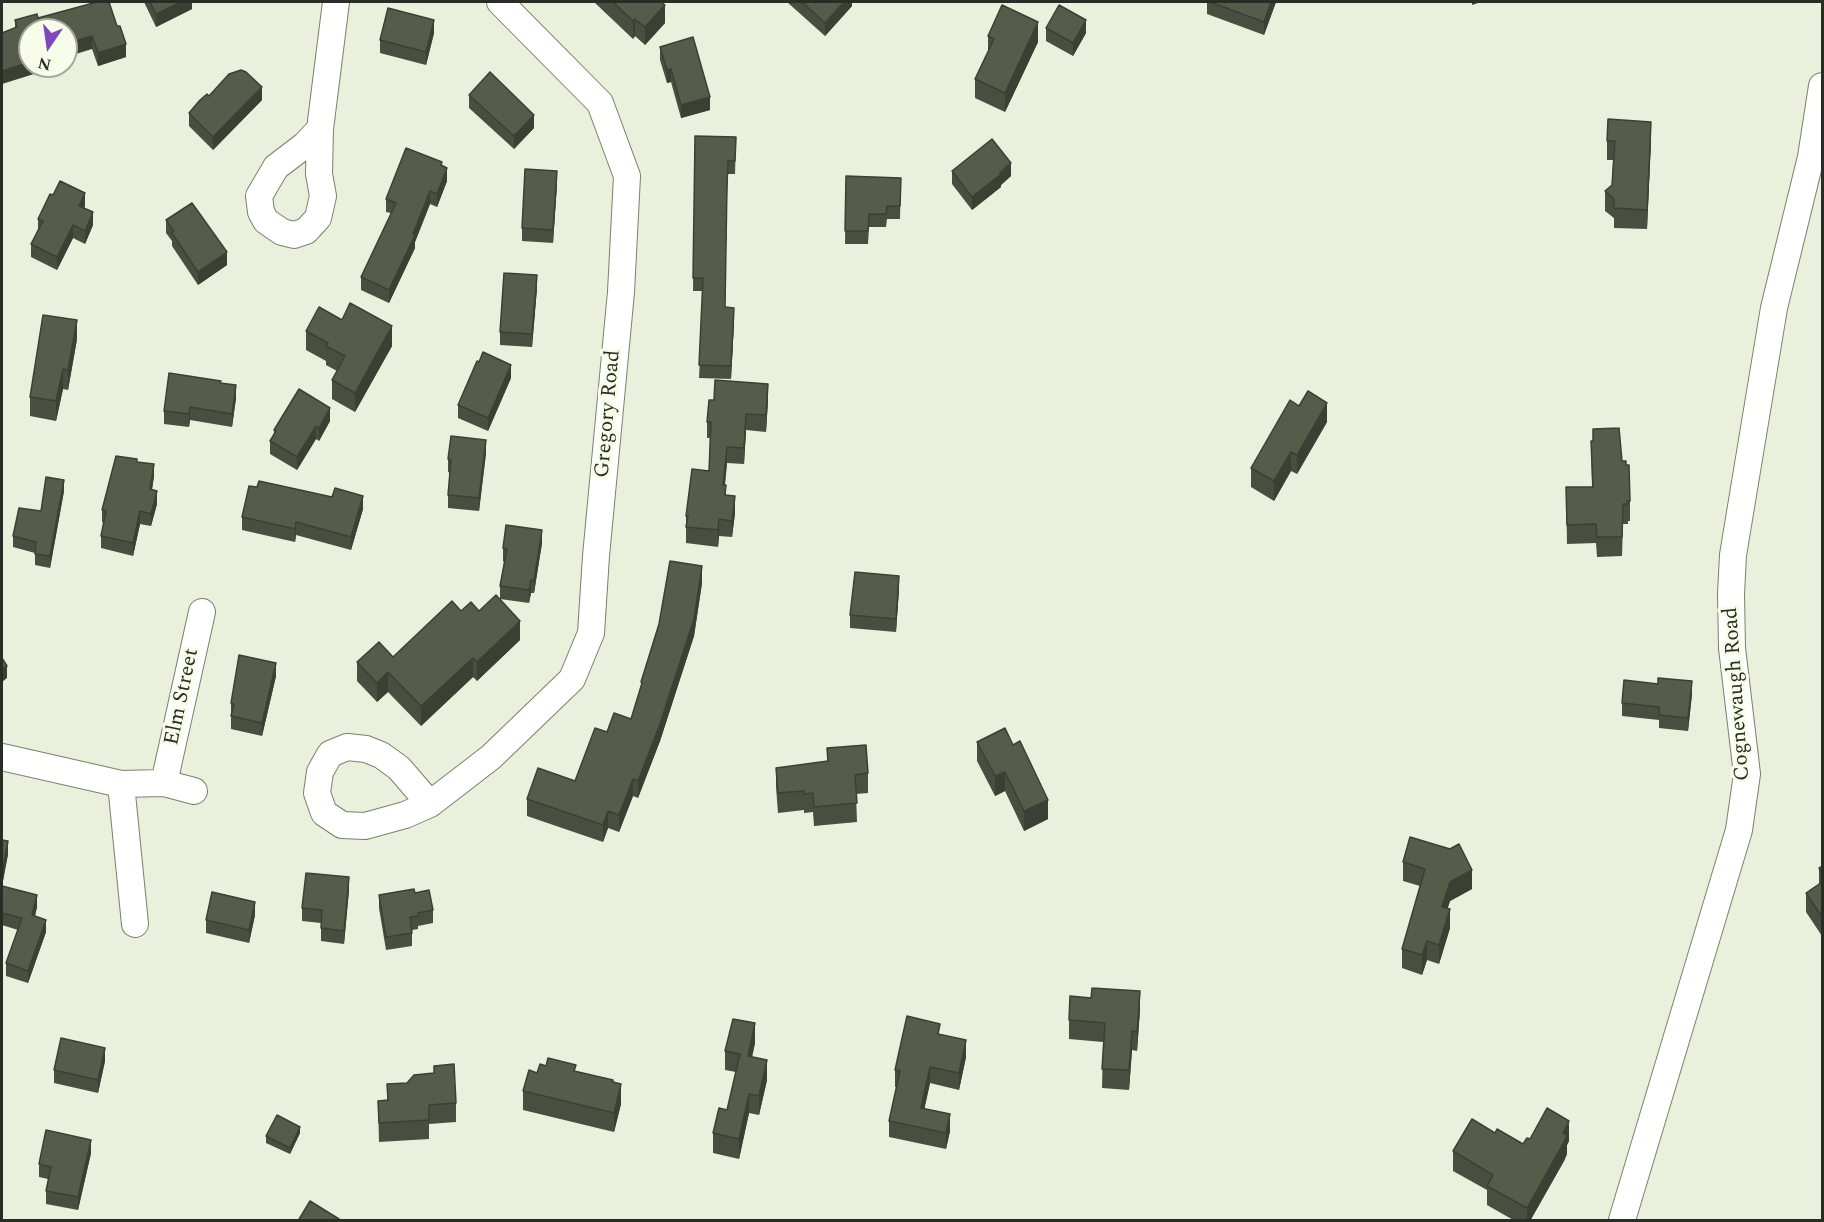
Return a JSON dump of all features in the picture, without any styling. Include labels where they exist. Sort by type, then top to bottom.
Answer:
[{"type":"street","points":[[320,129],[336,2]]},
{"type":"street","name":"Gregory Road","points":[[430,804],[491,757],[572,678],[591,633],[621,292],[627,176],[600,102],[500,2]]},
{"type":"street","name":"Cognewaugh Road","points":[[1622,1221],[1739,831],[1747,774],[1732,648],[1733,555],[1774,308],[1811,157],[1822,86]]},
{"type":"street","name":"Elm Street","points":[[164,783],[202,612]]},
{"type":"street","points":[[2,757],[122,784],[164,783],[194,791]]},
{"type":"street","points":[[122,784],[135,924]]},
{"type":"building","points":[[97,2],[109,2],[126,44],[98,53],[92,36],[78,40],[78,18],[38,18]]},
{"type":"building","points":[[150,2],[181,2],[156,14]]},
{"type":"building","points":[[613,2],[661,2],[665,5],[645,27],[635,19],[633,21]]},
{"type":"building","points":[[802,2],[844,2],[825,23]]},
{"type":"building","points":[[1210,2],[1271,2],[1264,22]]},
{"type":"building","points":[[1002,5],[1038,22],[1005,93],[975,79],[994,39],[988,36]]},
{"type":"building","points":[[1059,5],[1086,20],[1073,43],[1046,28]]},
{"type":"building","points":[[388,8],[434,20],[426,52],[380,40]]},
{"type":"building","points":[[37,14],[38,18],[22,18]]},
{"type":"building","points":[[18,19],[18,66],[2,71],[2,33],[17,27],[15,20]]},
{"type":"building","points":[[693,37],[710,97],[681,105],[671,69],[667,70],[660,47]]},
{"type":"building","points":[[241,70],[262,87],[213,137],[189,113],[229,74]]},
{"type":"building","points":[[490,72],[534,115],[514,136],[469,95]]},
{"type":"building","points":[[1608,119],[1651,122],[1647,210],[1614,208],[1614,199],[1605,191],[1612,185],[1615,141],[1607,141]]},
{"type":"building","points":[[695,136],[736,137],[735,161],[728,161],[727,185],[725,307],[734,308],[731,366],[699,365],[703,278],[693,278]]},
{"type":"building","points":[[992,139],[1011,163],[972,197],[952,171]]},
{"type":"building","points":[[406,148],[442,162],[441,165],[447,168],[437,194],[430,191],[413,234],[415,235],[389,290],[361,277],[396,203],[386,199]]},
{"type":"building","points":[[525,169],[557,171],[553,230],[522,228]]},
{"type":"building","points":[[846,176],[901,178],[900,206],[887,206],[886,214],[869,214],[868,231],[845,231]]},
{"type":"building","points":[[60,181],[85,193],[79,206],[93,212],[85,231],[73,225],[57,257],[31,244],[43,221],[38,219],[50,194],[53,195]]},
{"type":"building","points":[[192,203],[227,252],[198,272],[166,220]]},
{"type":"building","points":[[504,273],[537,275],[532,334],[500,332]]},
{"type":"building","points":[[350,303],[392,326],[355,393],[332,380],[345,356],[326,346],[328,343],[306,331],[319,307],[342,320]]},
{"type":"building","points":[[43,315],[77,320],[68,370],[63,369],[56,401],[30,397]]},
{"type":"building","points":[[483,352],[511,365],[488,418],[458,405]]},
{"type":"building","points":[[169,373],[236,385],[232,414],[190,407],[189,414],[164,411]]},
{"type":"building","points":[[715,380],[768,384],[766,415],[746,414],[744,448],[727,447],[723,485],[726,485],[725,495],[735,496],[732,521],[719,519],[718,530],[686,527],[692,469],[709,471],[711,422],[707,422],[709,400],[714,400]]},
{"type":"building","points":[[299,389],[330,408],[319,428],[316,426],[297,457],[270,441],[276,431],[274,430]]},
{"type":"building","points":[[1308,391],[1327,403],[1297,455],[1291,452],[1274,481],[1251,468],[1290,400],[1299,406]]},
{"type":"building","points":[[1619,428],[1622,461],[1626,461],[1626,465],[1629,465],[1630,501],[1627,501],[1628,504],[1623,504],[1622,537],[1597,537],[1596,524],[1567,525],[1566,487],[1593,487],[1591,441],[1593,441],[1593,429]]},
{"type":"building","points":[[451,436],[486,440],[479,498],[448,495],[451,460],[448,459]]},
{"type":"building","points":[[116,456],[154,464],[150,489],[157,491],[151,514],[140,511],[133,543],[101,536],[106,511],[102,510]]},
{"type":"building","points":[[46,477],[64,480],[50,556],[35,554],[36,542],[13,536],[19,508],[41,511]]},
{"type":"building","points":[[259,481],[332,497],[335,488],[363,496],[351,537],[296,522],[295,529],[242,517],[249,486],[257,487]]},
{"type":"building","points":[[506,525],[542,530],[534,580],[531,580],[529,590],[500,586],[507,549],[503,548]]},
{"type":"building","points":[[670,561],[702,566],[694,619],[660,724],[638,781],[633,779],[619,815],[608,811],[603,825],[527,799],[538,768],[575,781],[595,728],[607,732],[614,713],[631,719],[659,624]]},
{"type":"building","points":[[855,572],[899,576],[896,619],[850,615]]},
{"type":"building","points":[[496,595],[520,621],[477,662],[473,658],[421,706],[388,672],[377,683],[357,662],[379,642],[393,657],[452,601],[461,611],[471,602],[479,611]]},
{"type":"building","points":[[239,655],[276,663],[262,723],[231,716]]},
{"type":"building","points":[[2,658],[7,666],[2,669]]},
{"type":"building","points":[[1658,678],[1692,681],[1688,718],[1659,715],[1659,707],[1622,703],[1624,680],[1658,684]]},
{"type":"building","points":[[1005,728],[1013,745],[1020,741],[1048,800],[1024,811],[1005,772],[995,776],[977,742]]},
{"type":"building","points":[[866,745],[868,773],[855,775],[857,803],[814,807],[813,793],[804,794],[804,791],[778,793],[776,768],[828,761],[827,748]]},
{"type":"building","points":[[1410,837],[1450,849],[1459,844],[1472,870],[1450,882],[1442,907],[1450,909],[1439,945],[1427,941],[1422,955],[1402,949],[1425,869],[1403,862]]},
{"type":"building","points":[[2,840],[8,841],[2,874]]},
{"type":"building","points":[[306,873],[349,877],[344,931],[321,928],[322,910],[302,908]]},
{"type":"building","points":[[1822,882],[1822,917],[1806,893]]},
{"type":"building","points":[[2,886],[37,895],[32,915],[46,920],[28,971],[6,963],[22,918],[2,913]]},
{"type":"building","points":[[414,889],[415,893],[429,890],[433,910],[410,917],[412,933],[386,937],[379,895]]},
{"type":"building","points":[[212,892],[255,902],[249,930],[206,920]]},
{"type":"building","points":[[1092,988],[1140,991],[1137,1032],[1132,1031],[1129,1070],[1102,1069],[1105,1023],[1069,1020],[1070,996],[1091,998]]},
{"type":"building","points":[[907,1016],[940,1024],[938,1034],[966,1040],[959,1073],[930,1067],[921,1108],[950,1114],[946,1133],[889,1121],[900,1071],[895,1070]]},
{"type":"building","points":[[733,1019],[755,1023],[748,1056],[767,1060],[759,1096],[749,1094],[739,1139],[713,1133],[719,1108],[727,1110],[740,1054],[725,1051]]},
{"type":"building","points":[[61,1038],[105,1048],[98,1080],[54,1070]]},
{"type":"building","points":[[548,1058],[576,1065],[574,1071],[621,1084],[614,1113],[523,1091],[529,1070],[537,1073],[540,1064],[546,1066]]},
{"type":"building","points":[[454,1064],[456,1103],[429,1105],[429,1120],[379,1123],[378,1101],[388,1100],[387,1084],[407,1083],[414,1075],[434,1073],[434,1066]]},
{"type":"building","points":[[1547,1108],[1569,1121],[1563,1133],[1567,1135],[1527,1208],[1487,1186],[1493,1175],[1453,1151],[1472,1119],[1495,1133],[1497,1129],[1523,1144],[1527,1138],[1530,1139]]},
{"type":"building","points":[[277,1115],[300,1127],[290,1148],[266,1136]]},
{"type":"building","points":[[46,1130],[91,1140],[78,1197],[46,1191],[51,1167],[39,1164]]},
{"type":"building","points":[[310,1201],[339,1219],[338,1221],[298,1221]]}]
